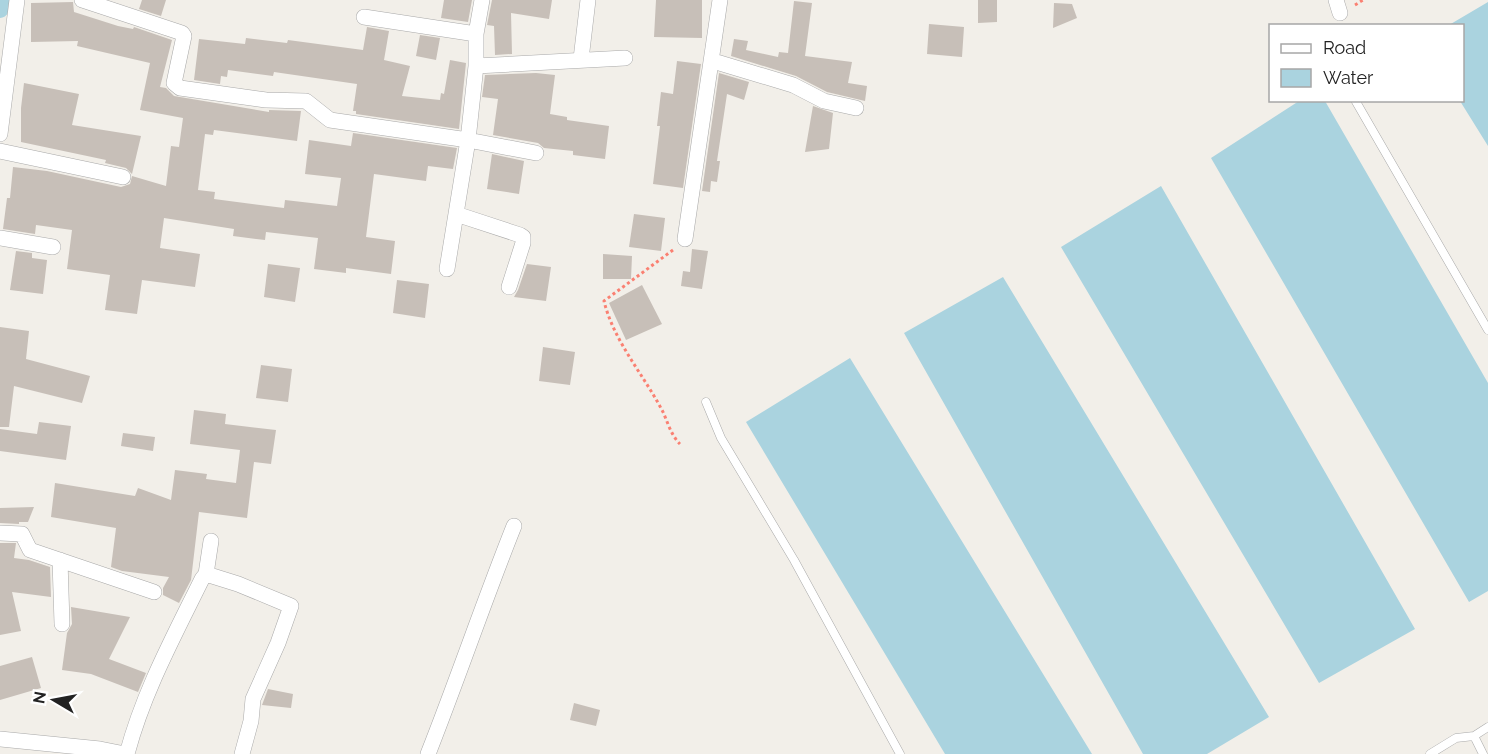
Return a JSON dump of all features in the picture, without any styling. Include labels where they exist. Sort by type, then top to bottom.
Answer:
[{"type":"street","points":[[0,134],[17,0]]},
{"type":"street","points":[[82,0],[182,33],[183,46],[174,83],[180,88],[266,100],[306,101],[330,120],[468,140],[536,153]]},
{"type":"street","points":[[447,269],[468,140],[476,66],[476,34],[482,0]]},
{"type":"street","points":[[581,59],[588,0]]},
{"type":"street","points":[[686,239],[720,0]]},
{"type":"street","points":[[364,16],[476,34]]},
{"type":"street","points":[[476,66],[625,58]]},
{"type":"street","points":[[713,61],[793,85],[824,101],[856,108]]},
{"type":"street","points":[[0,151],[123,177]]},
{"type":"street","points":[[456,214],[523,237],[509,287]]},
{"type":"street","points":[[0,238],[53,247]]},
{"type":"street","points":[[428,754],[452,694],[492,579],[514,526]]},
{"type":"street","points":[[0,532],[22,534],[30,550],[154,592]]},
{"type":"street","points":[[0,739],[100,749],[126,754],[149,690],[176,629],[206,574],[211,541]]},
{"type":"street","points":[[60,560],[62,624]]},
{"type":"street","points":[[206,574],[238,584],[291,606],[278,643],[253,699],[242,754]]},
{"type":"lane","points":[[1356,102],[1488,330]]},
{"type":"lane","points":[[706,402],[721,438],[794,560],[900,754]]},
{"type":"lane","points":[[1430,754],[1455,738],[1474,736],[1488,727]]},
{"type":"lane","points":[[1474,736],[1483,754]]},
{"type":"path","points":[[680,444],[675,440],[663,412],[609,320],[604,301],[664,258],[686,239]]},
{"type":"water","points":[[1488,2],[1488,146],[1461,102],[1464,102],[1464,24],[1451,24]]},
{"type":"water","points":[[1297,102],[1326,102],[1488,383],[1488,591],[1469,602],[1211,158]]},
{"type":"water","points":[[1161,186],[1415,629],[1319,683],[1061,247]]},
{"type":"water","points":[[1003,277],[1269,717],[1207,754],[1143,754],[904,333]]},
{"type":"water","points":[[850,358],[1092,754],[945,754],[746,422]]},
{"type":"building","points":[[142,0],[166,0],[161,16],[139,9]]},
{"type":"building","points":[[444,0],[472,0],[468,22],[441,18]]},
{"type":"building","points":[[492,0],[552,0],[549,19],[511,13],[512,54],[495,55],[494,26],[487,25]]},
{"type":"building","points":[[656,0],[702,0],[702,38],[654,37]]},
{"type":"building","points":[[978,0],[997,0],[997,22],[978,23]]},
{"type":"building","points":[[794,1],[812,3],[805,56],[852,62],[848,83],[867,86],[865,101],[827,92],[796,76],[731,56],[734,39],[748,41],[746,50],[778,57],[779,52],[788,53]]},
{"type":"building","points":[[73,2],[74,12],[118,26],[133,29],[134,27],[172,40],[160,87],[166,88],[174,96],[269,112],[269,110],[301,111],[297,141],[214,130],[213,135],[205,134],[198,190],[215,192],[214,199],[284,208],[285,200],[337,206],[341,178],[305,174],[309,140],[351,146],[353,133],[457,148],[453,169],[428,166],[426,181],[374,174],[366,237],[395,241],[391,274],[346,268],[346,273],[314,269],[318,238],[266,232],[265,240],[233,236],[234,229],[164,218],[160,248],[200,254],[195,287],[142,280],[137,314],[105,310],[110,275],[67,269],[72,230],[36,225],[35,234],[3,229],[7,198],[10,198],[13,167],[47,171],[121,187],[130,184],[132,176],[166,186],[171,146],[179,147],[183,118],[140,110],[150,63],[77,46],[78,41],[31,42],[31,3]]},
{"type":"building","points":[[1054,3],[1072,4],[1077,18],[1053,28]]},
{"type":"building","points":[[929,24],[964,27],[962,57],[927,54]]},
{"type":"building","points":[[367,27],[389,31],[384,60],[410,66],[402,96],[440,100],[441,93],[444,94],[450,60],[466,63],[459,129],[356,114],[356,111],[353,111],[357,84],[274,72],[273,76],[228,70],[227,77],[221,76],[220,84],[194,80],[199,39],[245,44],[246,38],[287,43],[288,40],[363,50]]},
{"type":"building","points":[[420,35],[440,38],[436,60],[416,56]]},
{"type":"building","points":[[677,61],[701,64],[683,188],[653,184],[660,126],[657,126],[661,92],[673,94]]},
{"type":"building","points":[[536,73],[555,75],[550,114],[567,117],[567,120],[609,126],[605,159],[573,155],[573,151],[544,148],[538,143],[493,135],[498,99],[482,97],[485,75]]},
{"type":"building","points":[[719,73],[749,82],[744,100],[727,94],[717,161],[720,161],[717,182],[711,181],[710,192],[702,191]]},
{"type":"building","points":[[24,83],[79,94],[72,125],[141,136],[132,174],[126,168],[105,163],[106,160],[21,142]]},
{"type":"building","points":[[813,106],[833,113],[829,149],[805,152]]},
{"type":"building","points":[[492,154],[524,161],[519,194],[487,189]]},
{"type":"building","points":[[634,214],[665,218],[661,251],[629,247]]},
{"type":"building","points":[[692,249],[708,251],[702,289],[681,286],[683,271],[690,272]]},
{"type":"building","points":[[16,251],[32,253],[32,258],[47,260],[43,294],[10,290]]},
{"type":"building","points":[[603,254],[632,256],[631,279],[603,279]]},
{"type":"building","points":[[268,264],[300,268],[295,302],[264,297]]},
{"type":"building","points":[[527,264],[551,267],[546,301],[514,297]]},
{"type":"building","points":[[397,280],[429,284],[425,318],[393,313]]},
{"type":"building","points":[[642,285],[662,324],[626,340],[609,303]]},
{"type":"building","points":[[0,327],[29,331],[26,359],[90,376],[82,403],[14,386],[9,427],[0,427]]},
{"type":"building","points":[[543,347],[575,352],[570,385],[539,381]]},
{"type":"building","points":[[261,365],[292,369],[288,402],[256,398]]},
{"type":"building","points":[[194,410],[226,414],[225,424],[276,430],[271,464],[254,462],[247,518],[199,512],[191,580],[179,603],[163,595],[163,588],[169,577],[122,571],[111,567],[116,528],[51,517],[55,483],[135,496],[138,488],[171,500],[175,470],[207,474],[206,479],[236,483],[240,450],[190,444]]},
{"type":"building","points":[[39,422],[71,426],[66,460],[0,451],[0,429],[37,434]]},
{"type":"building","points":[[123,433],[155,437],[153,451],[121,446]]},
{"type":"building","points":[[34,507],[28,522],[0,523],[0,508]]},
{"type":"building","points":[[0,543],[16,543],[14,558],[50,567],[51,597],[12,592],[21,631],[0,635]]},
{"type":"building","points":[[71,607],[130,617],[109,659],[146,673],[138,692],[91,674],[62,670],[67,633],[72,624]]},
{"type":"building","points":[[32,657],[41,688],[0,700],[0,666]]},
{"type":"building","points":[[268,689],[293,694],[291,708],[262,705]]},
{"type":"building","points":[[574,703],[600,710],[596,726],[570,720]]},
{"type":"waterway","points":[[0,9],[2,0]]}]
